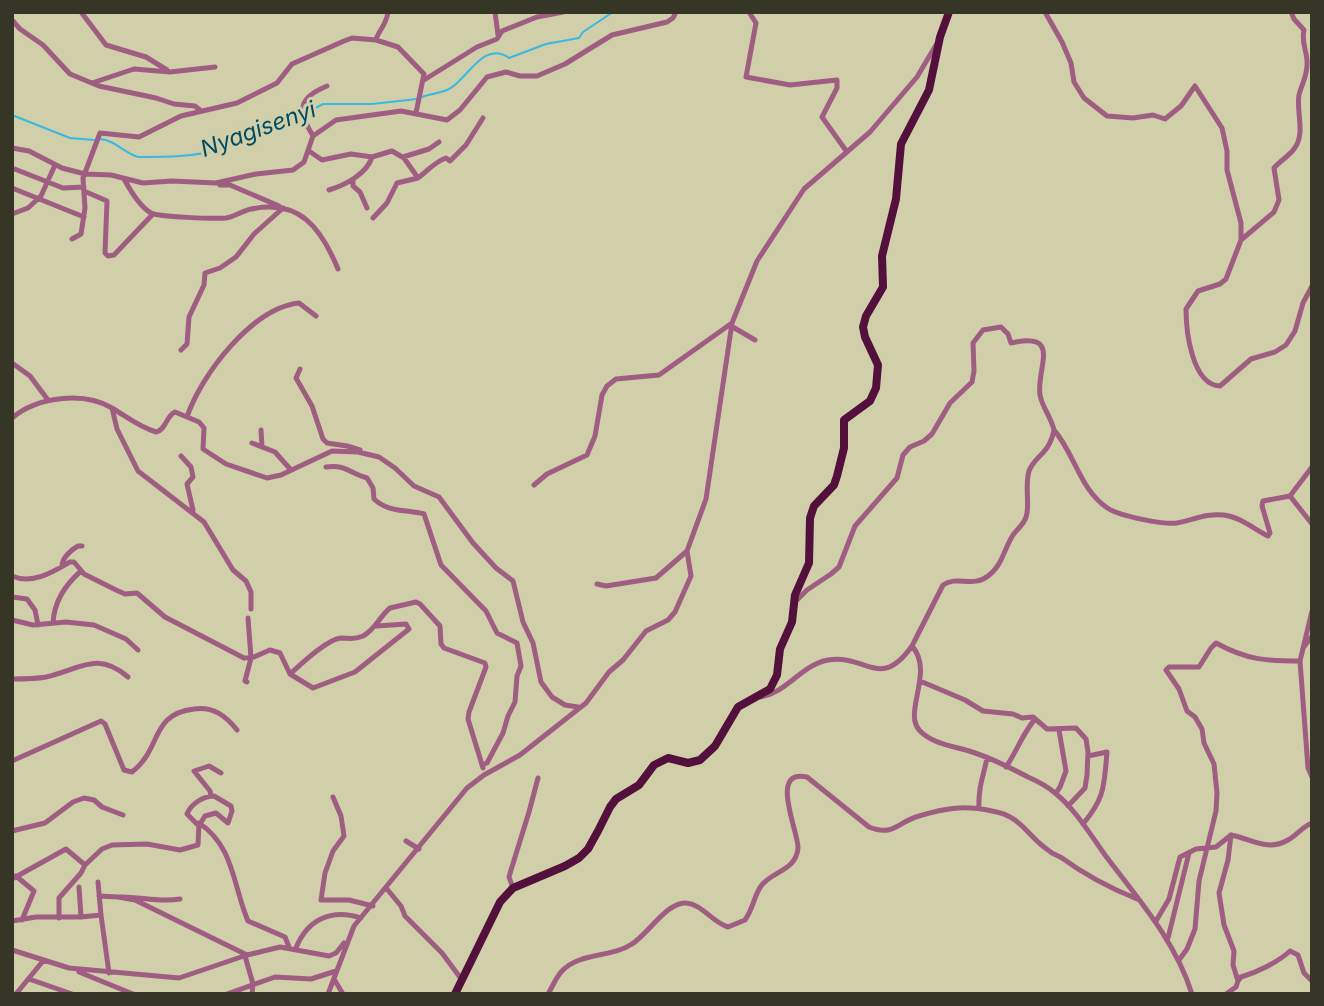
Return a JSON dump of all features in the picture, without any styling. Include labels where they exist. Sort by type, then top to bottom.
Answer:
[{"type":"main road","points":[[454,994],[500,902],[513,888],[579,858],[588,849],[613,802],[639,785],[654,765],[668,758],[688,763],[700,760],[715,746],[738,707],[770,689],[778,675],[780,649],[792,622],[798,587],[809,563],[810,518],[814,506],[834,485],[845,441],[845,420],[870,401],[876,388],[878,365],[863,327],[866,316],[883,287],[882,256],[896,199],[901,144],[929,90],[940,37],[949,12]]},
{"type":"street","points":[[80,12],[106,46],[146,57],[170,72]]},
{"type":"street","points":[[376,40],[385,25],[388,12]]},
{"type":"street","points":[[495,12],[498,35]]},
{"type":"street","points":[[424,80],[477,47],[497,39],[502,31],[537,17],[563,12]]},
{"type":"street","points":[[12,148],[29,151],[55,165],[85,174],[111,175],[143,183],[207,182],[293,170],[302,165],[313,136],[323,127],[344,118],[401,111],[441,120],[452,118],[487,78],[506,72],[528,76],[548,72],[612,35],[667,22],[676,12]]},
{"type":"street","points":[[749,12],[756,23],[746,77],[790,85],[837,80],[837,88],[823,119],[847,152]]},
{"type":"street","points":[[1045,12],[1069,57],[1079,93],[1107,116],[1133,118],[1153,115],[1165,119],[1181,106],[1195,86],[1222,128],[1227,151],[1227,170],[1241,223],[1241,240],[1226,279],[1220,284],[1196,292],[1186,309],[1192,359],[1209,384],[1220,386],[1251,359],[1275,352],[1286,345],[1295,331],[1303,303],[1312,286]]},
{"type":"street","points":[[1241,240],[1274,212],[1279,200],[1274,168],[1294,149],[1300,131],[1299,96],[1307,74],[1307,59],[1302,41],[1304,30],[1291,12]]},
{"type":"street","points":[[12,20],[20,29],[43,44],[67,72],[92,83],[174,104],[195,106],[201,111]]},
{"type":"street","points":[[597,584],[606,586],[656,578],[687,551],[706,499],[732,325],[761,254],[809,184],[870,132],[917,77],[940,37]]},
{"type":"street","points":[[72,239],[80,236],[84,217],[85,174],[100,133],[136,138],[181,116],[228,106],[270,88],[292,64],[352,38],[376,40],[402,50],[421,71],[424,80],[416,113]]},
{"type":"street","points":[[92,83],[134,69],[170,72],[215,67]]},
{"type":"street","points":[[313,136],[301,110],[305,101],[327,86]]},
{"type":"street","points":[[373,218],[387,203],[397,183],[418,178],[441,160],[446,158],[450,161],[466,145],[483,118]]},
{"type":"street","points":[[403,157],[419,154],[439,142]]},
{"type":"street","points":[[309,151],[322,160],[351,154],[372,157],[394,151],[403,157],[418,178]]},
{"type":"street","points":[[329,190],[353,179],[368,166],[372,157]]},
{"type":"street","points":[[12,214],[28,208],[39,198],[55,165]]},
{"type":"street","points":[[12,168],[70,189],[84,189],[107,201],[105,253],[108,256],[114,255],[153,214]]},
{"type":"street","points":[[124,179],[153,214],[223,218],[253,208],[282,208]]},
{"type":"street","points":[[353,179],[353,186],[360,192],[367,208]]},
{"type":"street","points":[[207,182],[215,186],[230,185],[299,214],[328,244],[338,269]]},
{"type":"street","points":[[12,188],[84,217]]},
{"type":"street","points":[[181,350],[187,344],[189,317],[204,285],[205,273],[220,268],[236,257],[254,234],[282,208]]},
{"type":"street","points":[[187,417],[193,398],[226,351],[257,321],[278,308],[299,303],[316,316]]},
{"type":"street","points":[[732,325],[755,340]]},
{"type":"street","points":[[534,485],[547,474],[587,455],[597,426],[602,395],[607,386],[616,379],[659,375],[732,325]]},
{"type":"street","points":[[795,602],[839,567],[855,526],[897,478],[903,455],[910,447],[932,434],[950,403],[972,382],[973,343],[982,330],[1001,327],[1008,334],[1011,343],[1027,340],[1040,344],[1043,348],[1045,355],[1040,396],[1054,430],[1084,483],[1108,509],[1166,524],[1224,515],[1268,536],[1270,533],[1264,517],[1263,501],[1290,496],[1312,467]]},
{"type":"street","points":[[12,363],[30,376],[48,400]]},
{"type":"street","points":[[300,369],[296,378],[312,406],[323,439],[327,443],[347,446],[365,454]]},
{"type":"street","points":[[12,418],[32,404],[48,400],[91,401],[112,408],[135,423],[156,432],[162,430],[173,412],[199,422],[204,428],[202,447],[213,458],[267,478],[281,475],[332,451],[379,457],[414,486],[439,497],[473,543],[496,568],[513,581],[523,622],[533,643],[541,682],[552,697],[565,705],[578,708]]},
{"type":"street","points":[[112,408],[117,429],[138,471],[204,522],[233,570],[246,581],[251,592],[251,609]]},
{"type":"street","points":[[261,430],[262,447]]},
{"type":"street","points":[[757,698],[781,691],[821,662],[848,660],[880,670],[898,662],[912,646],[943,585],[952,580],[972,583],[980,581],[990,575],[1002,560],[1013,535],[1027,516],[1032,464],[1048,449],[1054,430]]},
{"type":"street","points":[[252,443],[275,452],[291,470]]},
{"type":"street","points":[[379,457],[386,455]]},
{"type":"street","points":[[181,456],[191,467],[193,477],[187,484],[194,513]]},
{"type":"street","points":[[326,467],[342,465],[358,476],[367,478],[373,488],[374,499],[382,506],[396,511],[424,514],[441,565],[486,611],[497,633],[513,639],[519,647],[521,666],[517,677],[515,702],[488,762],[482,765]]},
{"type":"street","points":[[1290,496],[1312,524]]},
{"type":"street","points":[[62,566],[70,552],[82,546]]},
{"type":"street","points":[[69,968],[179,978],[246,955],[280,947],[293,947],[330,956],[336,953],[360,918],[387,889],[467,788],[520,755],[578,708],[594,694],[609,672],[624,660],[646,631],[668,620],[675,612],[691,576],[687,551]]},
{"type":"street","points":[[12,576],[24,580],[36,578],[72,561],[81,571],[125,594],[137,593],[165,617],[244,657],[251,658],[270,650],[276,652],[284,658],[290,674],[307,685],[318,687],[355,672],[409,629],[406,624],[377,626]]},
{"type":"street","points":[[53,623],[61,594],[71,579],[81,571]]},
{"type":"street","points":[[12,591],[27,598],[35,610],[38,625]]},
{"type":"street","points":[[12,597],[27,598]]},
{"type":"street","points":[[290,674],[320,649],[338,639],[360,638],[377,626],[390,608],[416,603],[440,626],[441,644],[444,648],[485,663],[486,671],[468,719],[484,775]]},
{"type":"street","points":[[1312,611],[1300,661],[1308,768],[1312,777]]},
{"type":"street","points":[[247,682],[245,681],[251,658],[248,618]]},
{"type":"street","points":[[12,620],[38,625],[94,625],[126,639],[138,650]]},
{"type":"street","points":[[1303,648],[1312,636]]},
{"type":"street","points":[[1179,960],[1185,953],[1195,929],[1198,887],[1217,806],[1214,764],[1204,743],[1200,725],[1187,711],[1179,690],[1166,669],[1199,667],[1216,643],[1231,652],[1255,660],[1300,661]]},
{"type":"street","points":[[912,646],[918,654],[920,681],[913,715],[921,733],[939,743],[987,758],[1056,793],[1083,824],[1137,900],[1156,921],[1179,960],[1192,994]]},
{"type":"street","points":[[12,679],[44,678],[94,662],[115,667],[128,677]]},
{"type":"street","points":[[920,681],[965,700],[980,710],[1035,719],[1047,729],[1076,728],[1086,740],[1086,784],[1068,806]]},
{"type":"street","points":[[12,761],[96,722],[103,722],[124,770],[132,772],[149,754],[161,727],[174,713],[207,708],[229,719],[237,730]]},
{"type":"street","points":[[1006,767],[1035,719]]},
{"type":"street","points":[[1056,793],[1066,771],[1059,730]]},
{"type":"street","points":[[1083,824],[1101,799],[1107,752],[1088,756]]},
{"type":"street","points":[[979,809],[978,787],[987,758]]},
{"type":"street","points":[[211,796],[194,771],[209,766],[221,773]]},
{"type":"street","points":[[548,994],[565,968],[578,961],[614,953],[631,946],[669,910],[681,903],[694,905],[721,925],[728,927],[745,920],[764,883],[786,870],[797,853],[796,834],[786,794],[793,780],[799,776],[807,777],[869,827],[877,830],[890,831],[914,817],[965,806],[1001,813],[1017,820],[1049,852],[1080,872],[1137,900]]},
{"type":"street","points":[[513,888],[509,877],[510,870],[530,812],[538,778]]},
{"type":"street","points":[[59,918],[59,898],[81,873],[85,864],[102,849],[112,845],[147,844],[180,850],[198,845],[198,824],[205,816],[216,813],[228,823],[231,806],[226,801],[211,796],[195,803],[189,810],[189,818],[198,824],[209,830],[232,866],[240,903],[248,921],[285,937],[293,947]]},
{"type":"street","points":[[333,797],[341,816],[344,836],[333,850],[325,873],[321,900],[349,900],[373,906]]},
{"type":"street","points":[[12,831],[37,826],[84,798],[94,800],[102,807],[123,815]]},
{"type":"street","points":[[1231,835],[1256,844],[1271,845],[1288,840],[1300,829],[1312,824]]},
{"type":"street","points":[[198,833],[209,830]]},
{"type":"street","points":[[1156,921],[1169,899],[1178,860],[1206,847],[1216,847],[1231,835]]},
{"type":"street","points":[[1231,835],[1228,860],[1219,893],[1224,925],[1234,951],[1233,965],[1238,981]]},
{"type":"street","points":[[406,841],[419,849]]},
{"type":"street","points":[[14,877],[66,849],[85,864]]},
{"type":"street","points":[[1168,939],[1189,853]]},
{"type":"street","points":[[14,877],[34,889],[22,919]]},
{"type":"street","points":[[98,882],[109,973]]},
{"type":"street","points":[[79,887],[81,917]]},
{"type":"street","points":[[387,889],[401,906],[405,916],[442,953],[462,980]]},
{"type":"street","points":[[99,896],[135,900],[246,955]]},
{"type":"street","points":[[118,897],[131,896],[156,901],[180,899]]},
{"type":"street","points":[[293,947],[304,931],[324,916],[342,914],[360,918]]},
{"type":"street","points":[[12,921],[36,917],[101,915]]},
{"type":"street","points":[[328,994],[349,935]]},
{"type":"street","points":[[12,950],[69,968],[133,994]]},
{"type":"street","points":[[1226,994],[1236,987],[1241,977],[1281,961],[1290,951],[1298,955],[1304,973],[1312,981]]},
{"type":"street","points":[[246,955],[253,984],[252,994]]},
{"type":"street","points":[[12,983],[19,991],[43,961]]},
{"type":"street","points":[[227,994],[282,976],[311,979],[336,971]]},
{"type":"street","points":[[29,979],[72,994]]},
{"type":"street","points":[[334,979],[343,994]]},
{"type":"waterway","name":"Nyagisenyi","points":[[422,97],[449,89],[484,57],[500,54],[509,58],[546,44],[579,38],[583,32],[613,12]]},
{"type":"waterway","name":"Nyagisenyi","points":[[306,113],[323,104],[372,104],[417,99]]},
{"type":"waterway","name":"Nyagisenyi","points":[[12,115],[70,138],[94,140]]},
{"type":"waterway","name":"Nyagisenyi","points":[[100,139],[138,157],[190,155],[220,149],[302,116]]}]
